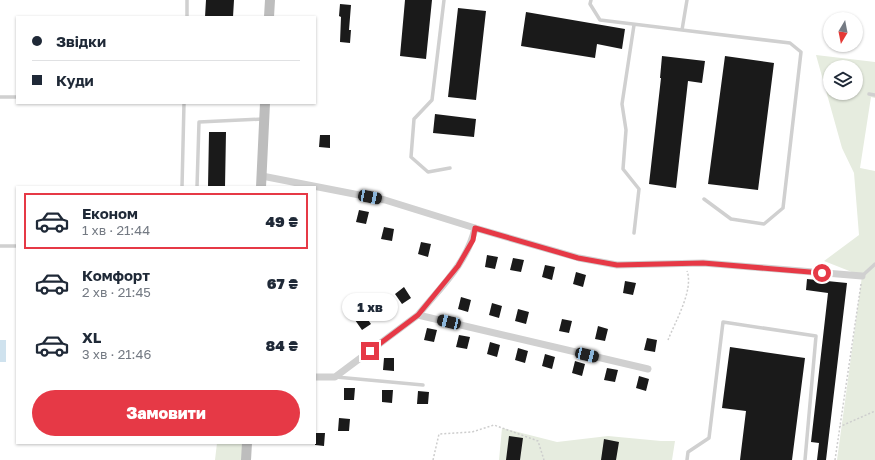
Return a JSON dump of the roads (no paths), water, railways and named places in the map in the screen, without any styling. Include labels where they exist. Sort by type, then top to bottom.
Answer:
[{"type":"street","points":[[269,16],[270,0]]},
{"type":"street","points":[[261,186],[265,104]]},
{"type":"street","points":[[262,176],[313,186]]},
{"type":"street","points":[[316,187],[385,200],[578,258],[617,265],[703,263],[862,276]]},
{"type":"street","points":[[316,376],[334,377],[418,315],[458,266],[473,240],[475,228]]},
{"type":"street","points":[[418,315],[648,369]]},
{"type":"street","points":[[246,460],[247,444]]},
{"type":"lane","points":[[187,0],[187,16]]},
{"type":"lane","points":[[444,0],[432,100],[414,119],[411,157],[428,172],[450,168]]},
{"type":"lane","points":[[591,0],[590,4],[600,20],[790,43],[801,52],[783,208],[764,224],[731,219],[704,199]]},
{"type":"lane","points":[[682,30],[687,0]]},
{"type":"lane","points":[[634,25],[622,104],[626,130],[623,169],[639,189],[634,234]]},
{"type":"lane","points":[[869,94],[875,95]]},
{"type":"lane","points":[[0,97],[16,97]]},
{"type":"lane","points":[[182,186],[184,104]]},
{"type":"lane","points":[[197,186],[199,122],[264,119]]},
{"type":"lane","points":[[0,246],[16,246]]},
{"type":"lane","points":[[862,276],[875,264]]},
{"type":"lane","points":[[687,460],[688,452],[709,438],[723,322],[816,336],[805,460]]},
{"type":"lane","points":[[334,377],[423,385]]},
{"type":"water","points":[[0,340],[6,340],[6,362],[0,362]]}]
